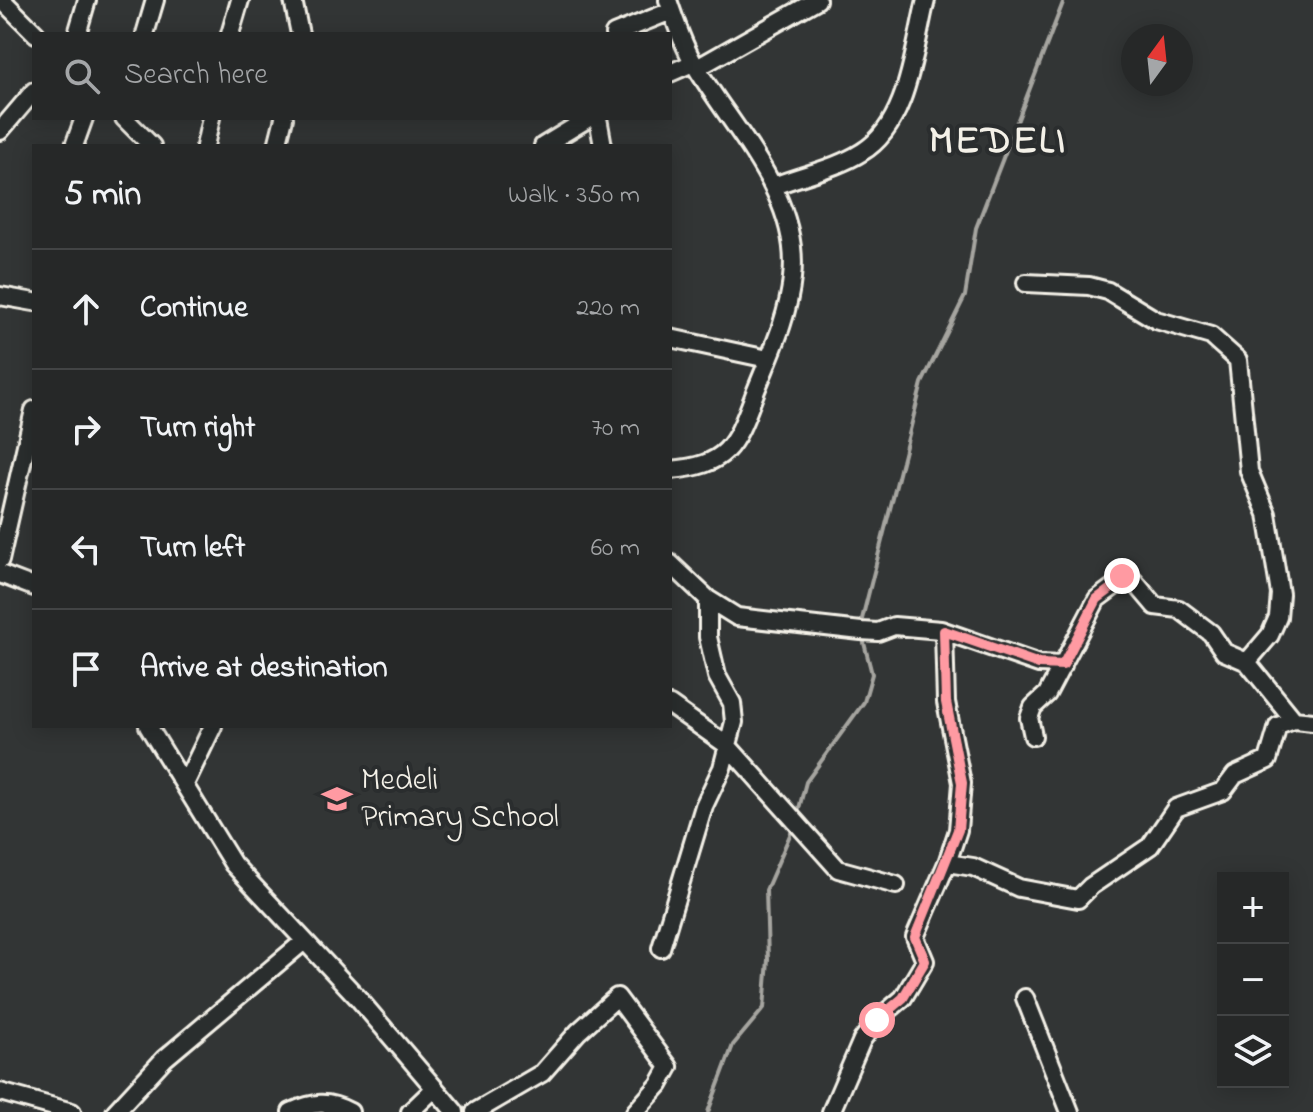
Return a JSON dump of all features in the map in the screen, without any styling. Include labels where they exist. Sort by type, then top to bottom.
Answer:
[{"type":"street","points":[[2,0],[34,32]]},
{"type":"street","points":[[78,32],[87,0]]},
{"type":"street","points":[[146,32],[155,0]]},
{"type":"street","points":[[231,32],[240,0]]},
{"type":"street","points":[[293,0],[300,32]]},
{"type":"street","points":[[672,72],[695,66],[817,0]]},
{"type":"street","points":[[774,186],[843,161],[875,142],[907,87],[926,0]]},
{"type":"street","points":[[618,32],[670,5],[695,66],[774,186],[790,243],[793,275],[787,313],[737,440],[725,455],[693,468],[672,470]]},
{"type":"street","points":[[0,131],[32,93]]},
{"type":"street","points":[[75,144],[83,120]]},
{"type":"street","points":[[126,120],[150,144]]},
{"type":"street","points":[[205,144],[211,120]]},
{"type":"street","points":[[278,144],[284,120]]},
{"type":"street","points":[[546,144],[586,120]]},
{"type":"street","points":[[598,120],[603,144]]},
{"type":"street","points":[[1026,283],[1089,286],[1108,291],[1156,320],[1211,336],[1238,360],[1249,471],[1267,514],[1280,594],[1278,617],[1270,635],[1247,662]]},
{"type":"street","points":[[0,296],[32,300]]},
{"type":"street","points":[[672,338],[768,359]]},
{"type":"street","points":[[0,560],[32,419]]},
{"type":"street","points":[[672,565],[708,599],[727,612],[749,620],[870,632],[894,626],[944,631],[1039,664],[1063,665]]},
{"type":"street","points":[[0,574],[32,586]]},
{"type":"street","points":[[1033,736],[1029,718],[1033,707],[1047,694],[1097,599],[1120,582],[1122,576],[1133,580],[1155,606],[1179,609],[1211,633],[1224,652],[1247,662],[1294,720]]},
{"type":"street","points":[[661,948],[695,832],[734,722],[732,703],[717,676],[708,637],[708,599]]},
{"type":"street","points":[[831,1112],[862,1040],[877,1020],[903,998],[925,961],[915,937],[958,830],[962,783],[946,702],[944,631]]},
{"type":"street","points":[[672,706],[728,746],[838,869],[896,885]]},
{"type":"street","points":[[947,863],[973,867],[1019,888],[1078,899],[1091,886],[1150,846],[1176,808],[1223,791],[1235,775],[1268,760],[1278,726],[1294,720],[1313,722]]},
{"type":"street","points":[[149,728],[233,864],[398,1043],[433,1090],[455,1112]]},
{"type":"street","points":[[185,784],[212,728]]},
{"type":"street","points":[[115,1112],[164,1059],[303,942]]},
{"type":"street","points":[[475,1112],[542,1073],[578,1032],[617,997],[669,1067],[659,1085],[635,1112]]},
{"type":"street","points":[[1025,998],[1070,1112]]},
{"type":"street","points":[[410,1112],[433,1090]]},
{"type":"street","points":[[0,1092],[72,1112]]},
{"type":"street","points":[[291,1112],[311,1103],[329,1103],[350,1112]]},
{"type":"waterway","points":[[860,627],[922,383],[965,296],[976,228],[1064,0]]},
{"type":"waterway","points":[[797,816],[806,782],[864,702],[872,674],[862,635]]},
{"type":"waterway","points":[[708,1112],[733,1045],[764,1008],[768,960],[766,890],[793,828]]},
{"type":"place","name":"Medeli Primary School","points":[[337,799]]},
{"type":"district","name":"MEDELI","points":[[998,142]]},
{"type":"route","points":[[877,1020],[903,998],[925,961],[915,937],[958,830],[962,783],[946,702],[944,631],[970,638],[991,650],[1039,664],[1063,665],[1097,599],[1120,582],[1122,576]]}]
